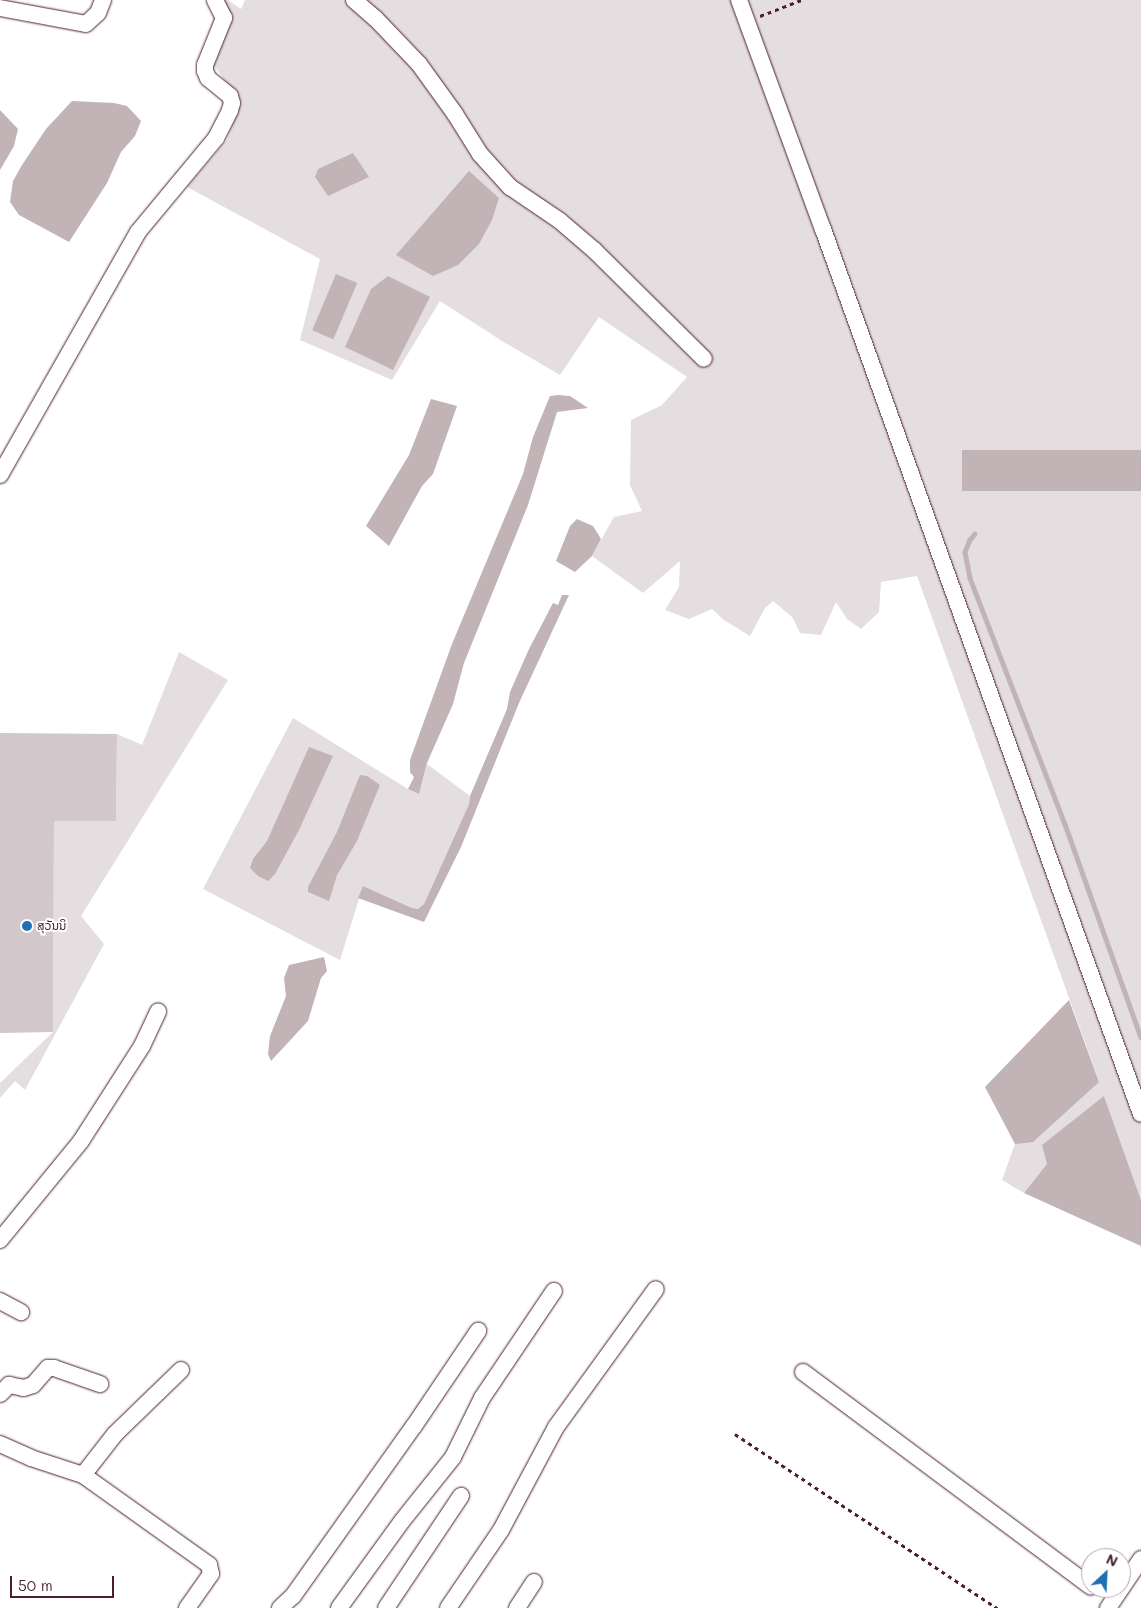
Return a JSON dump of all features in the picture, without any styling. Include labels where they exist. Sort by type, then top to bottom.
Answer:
[{"type":"street","points":[[0,8],[86,24],[98,14],[103,0]]},
{"type":"street","points":[[0,475],[138,232],[216,138],[230,110],[232,103],[230,96],[208,78],[205,72],[205,65],[224,18],[216,0]]},
{"type":"street","points":[[354,0],[375,18],[419,64],[456,114],[480,154],[510,187],[560,221],[595,251],[704,359]]},
{"type":"street","points":[[739,0],[823,228],[1141,1114]]},
{"type":"street","points":[[0,1240],[80,1140],[142,1046],[158,1012]]},
{"type":"street","points":[[448,1608],[502,1530],[556,1427],[656,1289]]},
{"type":"street","points":[[339,1608],[402,1521],[453,1457],[482,1398],[554,1291]]},
{"type":"street","points":[[0,1301],[21,1312]]},
{"type":"street","points":[[280,1608],[293,1596],[408,1434],[478,1331]]},
{"type":"street","points":[[0,1394],[9,1384],[24,1388],[33,1385],[48,1368],[54,1368],[100,1384]]},
{"type":"street","points":[[83,1475],[115,1434],[181,1370]]},
{"type":"street","points":[[803,1372],[1081,1580]]},
{"type":"street","points":[[0,1444],[31,1458],[83,1475],[209,1565],[211,1574],[187,1608]]},
{"type":"street","points":[[386,1608],[461,1496]]},
{"type":"street","points":[[1110,1604],[1141,1560]]},
{"type":"street","points":[[517,1608],[534,1582]]},
{"type":"path","points":[[747,22],[801,0]]},
{"type":"path","points":[[735,1434],[997,1608]]},
{"type":"shaded area","points":[[223,0],[228,0],[241,9],[245,0],[1141,0],[1141,1200],[1104,1096],[1024,1193],[1002,1180],[1015,1144],[1033,1141],[1099,1081],[917,576],[881,582],[879,612],[861,629],[847,619],[836,602],[821,635],[800,633],[793,618],[773,601],[765,608],[750,636],[724,620],[712,609],[689,619],[665,610],[679,587],[680,561],[643,593],[592,556],[614,517],[642,511],[630,485],[631,420],[662,405],[687,377],[599,317],[560,375],[502,341],[440,301],[392,380],[300,340],[320,259],[187,187],[227,140],[240,101],[213,64]]},
{"type":"shaded area","points":[[72,101],[114,103],[127,106],[141,121],[135,136],[121,152],[107,183],[69,242],[19,215],[10,202],[13,181],[22,165],[46,129]]},
{"type":"shaded area","points":[[0,110],[18,129],[14,146],[0,170]]},
{"type":"shaded area","points":[[353,153],[369,177],[328,196],[315,177],[318,169]]},
{"type":"shaded area","points":[[469,171],[499,198],[492,220],[479,244],[458,265],[433,276],[396,255]]},
{"type":"shaded area","points":[[336,274],[357,283],[333,339],[312,330]]},
{"type":"shaded area","points":[[388,276],[430,297],[393,370],[345,347],[371,289]]},
{"type":"shaded area","points":[[550,396],[570,396],[588,408],[557,412],[528,505],[464,663],[453,704],[427,763],[419,794],[408,789],[414,777],[410,772],[410,760],[452,644],[523,474],[533,437]]},
{"type":"shaded area","points":[[431,399],[457,406],[433,474],[422,486],[389,546],[366,526],[409,455]]},
{"type":"shaded area","points":[[962,450],[1141,450],[1141,491],[962,491]]},
{"type":"shaded area","points":[[577,519],[593,526],[601,539],[592,556],[575,572],[556,561],[570,526]]},
{"type":"shaded area","points":[[562,595],[569,595],[519,703],[461,847],[424,922],[358,898],[363,886],[412,908],[418,909],[424,904],[469,804],[470,796],[507,709],[510,692],[529,649],[553,603],[558,605]]},
{"type":"shaded area","points":[[179,652],[228,680],[81,916],[104,944],[25,1090],[15,1081],[0,1098],[0,1083],[53,1032],[54,821],[116,821],[117,734],[142,745]]},
{"type":"shaded area","points":[[293,718],[419,794],[427,764],[470,796],[469,804],[424,904],[418,909],[412,908],[363,886],[340,960],[203,889]]},
{"type":"shaded area","points":[[309,747],[333,756],[299,830],[275,874],[268,881],[258,876],[250,868],[253,859],[267,841]]},
{"type":"shaded area","points":[[360,775],[367,776],[380,785],[357,841],[337,875],[329,901],[308,892],[308,887],[337,832]]},
{"type":"shaded area","points":[[324,957],[327,971],[321,978],[308,1021],[271,1061],[268,1054],[270,1036],[286,996],[284,978],[289,965]]},
{"type":"shaded area","points":[[1069,1000],[1099,1082],[1033,1142],[1015,1144],[985,1087]]},
{"type":"shaded area","points":[[1104,1096],[1141,1200],[1141,1246],[1024,1193],[1047,1164],[1042,1145]]},
{"type":"building","name":"ສຸວັນນິ","points":[[0,733],[117,734],[116,821],[54,821],[53,1032],[0,1033]]},
{"type":"waterway","points":[[975,534],[965,552],[970,578],[1065,824],[1141,1037]]},
{"type":"place","name":"ສຸວັນນິ","points":[[27,926]]}]
